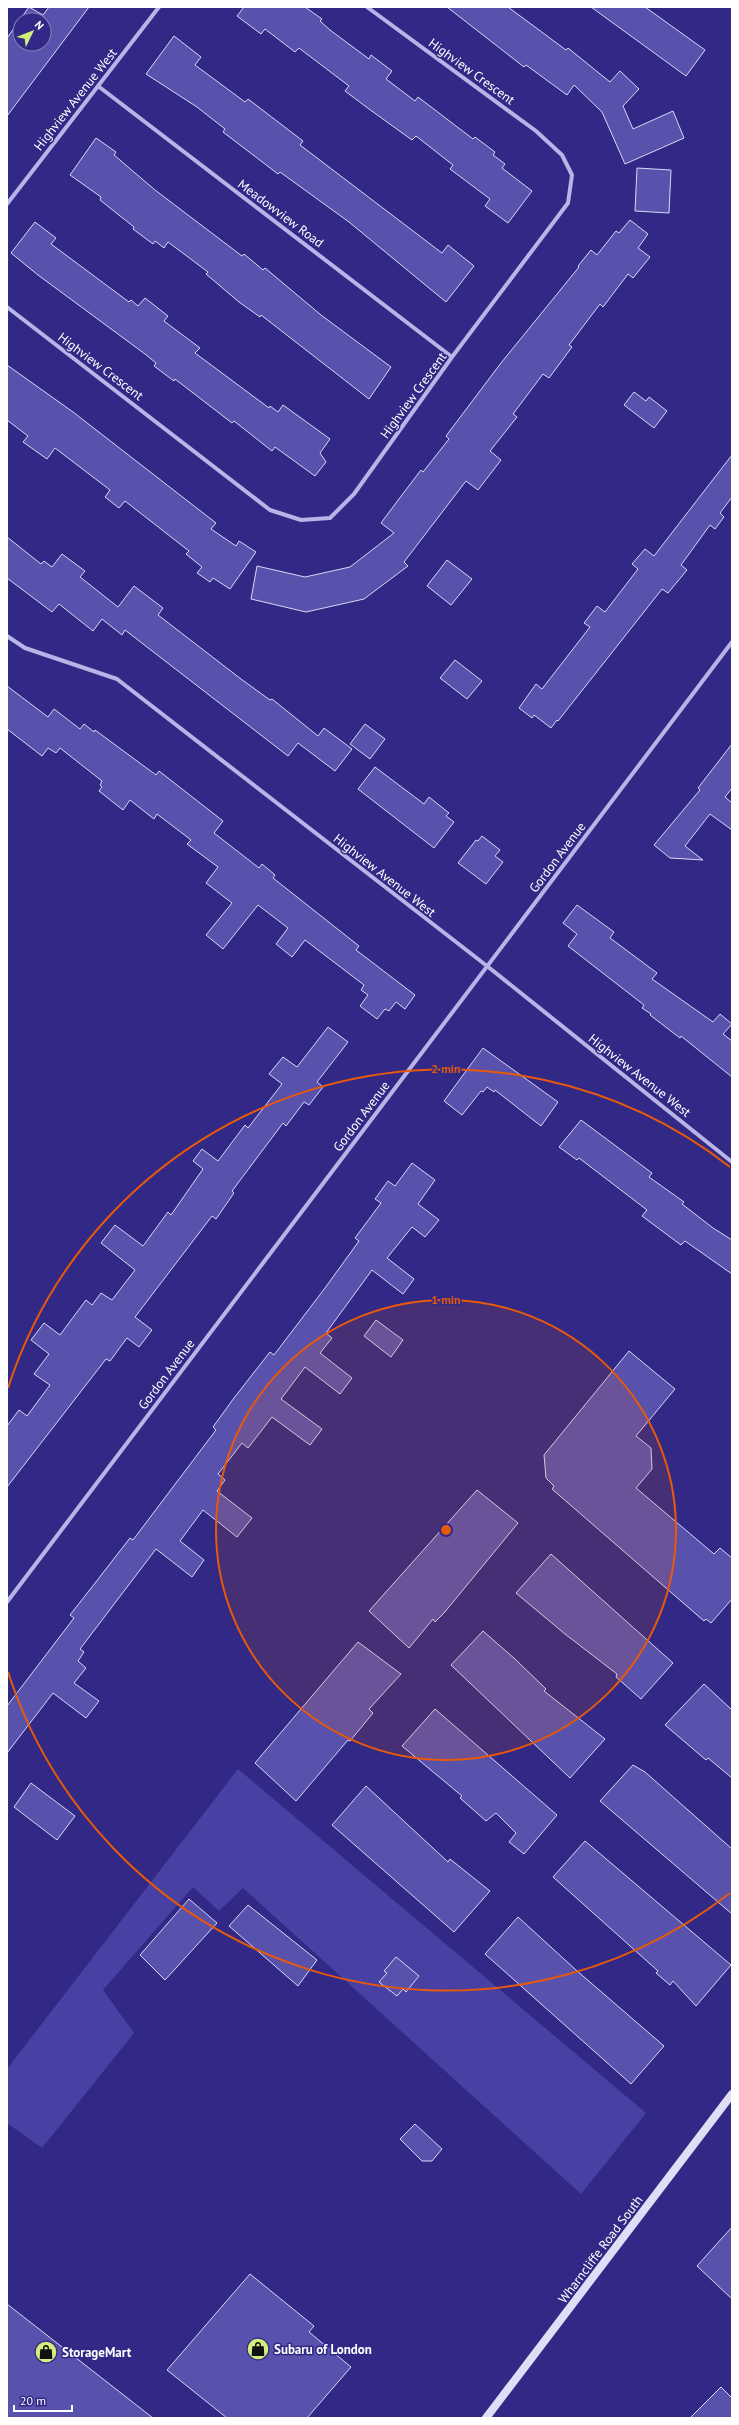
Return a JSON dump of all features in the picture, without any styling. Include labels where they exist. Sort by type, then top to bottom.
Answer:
[{"type":"main road","name":"Wharncliffe Road South","points":[[486,2418],[732,2094]]},
{"type":"street","name":"Highview Avenue West","points":[[7,204],[159,7]]},
{"type":"street","name":"Highview Crescent","points":[[7,307],[270,510],[301,520],[330,518],[354,494],[452,357],[568,204],[572,175],[562,155],[536,131],[368,7]]},
{"type":"street","name":"Meadowview Road","points":[[98,86],[452,357]]},
{"type":"street","name":"Highview Avenue West","points":[[7,636],[25,648],[117,679],[487,966],[732,1162]]},
{"type":"street","name":"Gordon Avenue","points":[[7,1602],[732,642]]},
{"type":"shaded area","points":[[238,1769],[646,2113],[581,2194],[243,1888],[219,1911],[193,1887],[103,1990],[134,2033],[42,2148],[7,2123],[7,2069]]},
{"type":"building","points":[[29,7],[38,12],[25,12]]},
{"type":"building","points":[[49,7],[89,7],[7,116],[7,38],[12,31],[12,52],[52,52],[52,12],[45,12]]},
{"type":"building","points":[[244,7],[305,7],[322,19],[320,21],[330,30],[369,59],[371,55],[392,71],[386,79],[415,101],[418,97],[473,139],[475,137],[495,152],[493,155],[505,164],[502,168],[532,191],[508,223],[485,206],[490,199],[450,169],[453,165],[416,136],[412,140],[345,91],[349,86],[299,48],[295,52],[265,29],[261,34],[237,16]]},
{"type":"building","points":[[447,7],[508,7],[566,50],[568,48],[610,82],[620,71],[639,89],[623,106],[633,129],[673,111],[684,138],[625,164],[602,112],[574,85],[567,95],[526,65],[524,67]]},
{"type":"building","points":[[591,7],[645,7],[705,50],[686,76]]},
{"type":"building","points":[[174,36],[201,57],[195,65],[245,102],[248,99],[303,141],[300,145],[442,253],[448,245],[474,266],[446,302],[349,222],[280,172],[278,174],[223,132],[225,129],[197,107],[146,74]]},
{"type":"building","points":[[96,138],[116,152],[114,155],[155,190],[242,256],[244,254],[263,270],[265,268],[321,315],[391,367],[369,399],[261,315],[260,317],[239,302],[206,274],[208,272],[168,242],[164,248],[155,241],[153,244],[133,229],[134,227],[100,200],[101,197],[70,175]]},
{"type":"building","points":[[637,168],[671,170],[669,213],[635,211]]},
{"type":"building","points":[[630,220],[648,234],[638,248],[650,257],[633,278],[628,274],[603,307],[600,304],[569,345],[572,347],[549,378],[543,374],[513,414],[517,417],[490,451],[501,460],[478,490],[466,481],[404,562],[408,566],[364,599],[306,612],[251,599],[257,566],[305,577],[350,567],[394,533],[381,523],[421,470],[423,472],[449,439],[446,436],[501,363],[579,267],[578,266],[591,250],[597,255],[616,231],[619,233]]},
{"type":"building","points":[[35,222],[56,238],[51,244],[129,302],[131,300],[138,306],[145,298],[168,316],[164,321],[200,348],[195,353],[269,408],[270,406],[278,412],[283,405],[330,439],[320,453],[326,462],[315,476],[275,447],[272,451],[234,421],[232,423],[175,379],[174,381],[154,366],[156,363],[145,354],[38,275],[11,253]]},
{"type":"building","points":[[7,365],[73,412],[216,523],[211,529],[236,546],[239,541],[256,552],[230,589],[213,578],[210,582],[197,573],[202,567],[186,554],[189,551],[125,501],[119,508],[105,497],[110,490],[55,448],[47,459],[23,442],[28,436],[7,420]]},
{"type":"building","points":[[634,392],[646,401],[649,397],[667,411],[654,428],[624,405]]},
{"type":"building","points":[[732,455],[732,497],[720,513],[724,517],[715,529],[710,525],[681,565],[687,570],[668,593],[662,589],[551,728],[534,715],[532,718],[519,708],[536,684],[542,689],[590,627],[584,623],[597,606],[605,612],[638,569],[632,564],[645,549],[654,556]]},
{"type":"building","points":[[7,537],[41,564],[44,561],[52,567],[62,554],[85,571],[80,577],[118,607],[134,586],[163,608],[158,615],[241,679],[270,700],[272,699],[318,736],[324,728],[352,749],[335,771],[298,743],[288,756],[125,630],[122,635],[102,619],[93,631],[59,604],[52,612],[7,578]]},
{"type":"building","points":[[447,560],[472,579],[451,605],[427,586]]},
{"type":"building","points":[[455,660],[482,681],[467,699],[440,678]]},
{"type":"building","points":[[7,686],[48,717],[54,709],[80,729],[84,724],[94,732],[95,730],[156,775],[159,771],[223,821],[214,833],[259,868],[262,864],[275,875],[273,878],[359,946],[356,950],[415,995],[405,1009],[396,1002],[389,1011],[385,1009],[377,1019],[360,1006],[368,995],[361,990],[364,985],[305,940],[292,957],[276,944],[288,928],[258,905],[223,949],[206,935],[232,903],[206,883],[218,867],[187,844],[191,840],[157,814],[154,819],[130,800],[123,810],[99,791],[102,787],[100,785],[102,781],[60,748],[56,753],[48,748],[42,756],[7,729]]},
{"type":"building","points":[[365,724],[385,739],[370,759],[350,744]]},
{"type":"building","points":[[732,744],[732,788],[725,797],[732,803],[732,830],[710,814],[685,846],[703,860],[670,858],[654,845],[700,790],[698,788]]},
{"type":"building","points":[[375,767],[424,804],[429,797],[449,813],[446,816],[454,822],[434,848],[358,789]]},
{"type":"building","points":[[482,836],[500,850],[495,856],[503,862],[486,884],[458,863],[476,840],[478,841]]},
{"type":"building","points":[[577,905],[614,932],[610,938],[657,973],[652,979],[713,1022],[720,1014],[732,1024],[723,1034],[732,1041],[732,1077],[681,1036],[680,1038],[650,1015],[651,1014],[642,1008],[644,1005],[568,946],[577,934],[563,923]]},
{"type":"building","points":[[328,1027],[348,1042],[317,1082],[323,1087],[309,1105],[304,1102],[286,1126],[283,1123],[232,1191],[234,1193],[216,1219],[212,1216],[135,1317],[152,1330],[139,1347],[127,1338],[110,1361],[106,1359],[7,1487],[7,1426],[19,1410],[27,1416],[50,1385],[34,1374],[49,1354],[31,1340],[44,1323],[60,1335],[86,1300],[92,1305],[101,1293],[112,1300],[135,1270],[101,1243],[115,1225],[143,1246],[168,1212],[171,1215],[203,1169],[193,1161],[202,1149],[218,1161],[245,1125],[248,1128],[282,1084],[269,1074],[283,1057],[297,1067]]},
{"type":"building","points":[[483,1048],[558,1102],[541,1126],[495,1090],[494,1092],[487,1087],[483,1092],[481,1091],[462,1115],[444,1101]]},
{"type":"building","points":[[581,1120],[652,1173],[649,1177],[684,1202],[682,1204],[713,1228],[732,1240],[732,1274],[685,1241],[681,1245],[642,1216],[647,1210],[579,1158],[577,1160],[559,1147]]},
{"type":"building","points":[[412,1163],[435,1180],[418,1204],[439,1220],[425,1237],[412,1227],[387,1258],[414,1279],[403,1294],[372,1270],[326,1333],[332,1338],[320,1353],[352,1378],[340,1394],[305,1367],[281,1399],[322,1429],[310,1445],[272,1417],[248,1448],[242,1443],[218,1474],[225,1480],[217,1491],[252,1518],[237,1537],[203,1510],[180,1541],[204,1560],[192,1577],[156,1549],[80,1649],[84,1652],[78,1661],[86,1668],[74,1683],[99,1701],[86,1718],[53,1693],[7,1753],[7,1706],[74,1618],[70,1615],[130,1538],[133,1540],[216,1430],[213,1427],[234,1398],[270,1352],[274,1355],[325,1288],[359,1241],[355,1238],[381,1203],[375,1199],[388,1181],[395,1186]]},
{"type":"building","points":[[376,1320],[403,1340],[391,1357],[364,1336]]},
{"type":"building","points":[[629,1351],[675,1389],[636,1436],[651,1448],[652,1469],[636,1488],[714,1554],[720,1548],[732,1558],[732,1599],[711,1623],[706,1619],[704,1621],[552,1489],[554,1486],[546,1478],[544,1455]]},
{"type":"building","points":[[477,1490],[518,1523],[444,1613],[435,1622],[433,1619],[409,1648],[369,1611]]},
{"type":"building","points":[[551,1554],[673,1663],[641,1699],[616,1677],[617,1674],[565,1634],[516,1593]]},
{"type":"building","points":[[483,1631],[546,1689],[544,1691],[605,1739],[570,1778],[451,1665]]},
{"type":"building","points":[[358,1642],[401,1674],[369,1709],[373,1713],[350,1741],[348,1740],[296,1801],[255,1763]]},
{"type":"building","points":[[704,1684],[732,1710],[732,1778],[708,1758],[706,1760],[665,1725]]},
{"type":"building","points":[[435,1709],[557,1815],[524,1854],[509,1842],[516,1833],[496,1813],[486,1821],[460,1798],[462,1796],[402,1746]]},
{"type":"building","points":[[633,1765],[645,1772],[732,1849],[732,1914],[600,1801]]},
{"type":"building","points":[[31,1783],[75,1816],[57,1840],[14,1807]]},
{"type":"building","points":[[366,1786],[448,1862],[450,1859],[490,1891],[454,1932],[332,1825]]},
{"type":"building","points":[[585,1841],[731,1965],[696,2006],[673,1981],[670,1985],[656,1973],[658,1971],[553,1877]]},
{"type":"building","points":[[189,1899],[217,1923],[165,1980],[140,1955]]},
{"type":"building","points":[[248,1905],[317,1960],[298,1986],[229,1926]]},
{"type":"building","points":[[518,1917],[576,1970],[664,2046],[631,2084],[485,1954]]},
{"type":"building","points":[[396,1957],[419,1976],[406,1992],[403,1989],[397,1996],[379,1982],[387,1973],[384,1971]]},
{"type":"building","points":[[415,2124],[442,2149],[432,2161],[422,2161],[400,2139]]},
{"type":"building","points":[[732,2227],[732,2299],[697,2266]]},
{"type":"building","name":"Subaru of London","points":[[250,2274],[314,2326],[309,2332],[351,2367],[307,2418],[227,2418],[167,2370]]},
{"type":"building","name":"StorageMart","points":[[7,2304],[153,2418],[7,2418]]},
{"type":"building","points":[[721,2387],[732,2398],[732,2418],[690,2418]]},
{"type":"place","name":"Subaru of London","points":[[258,2349]]},
{"type":"place","name":"StorageMart","points":[[46,2352]]}]
